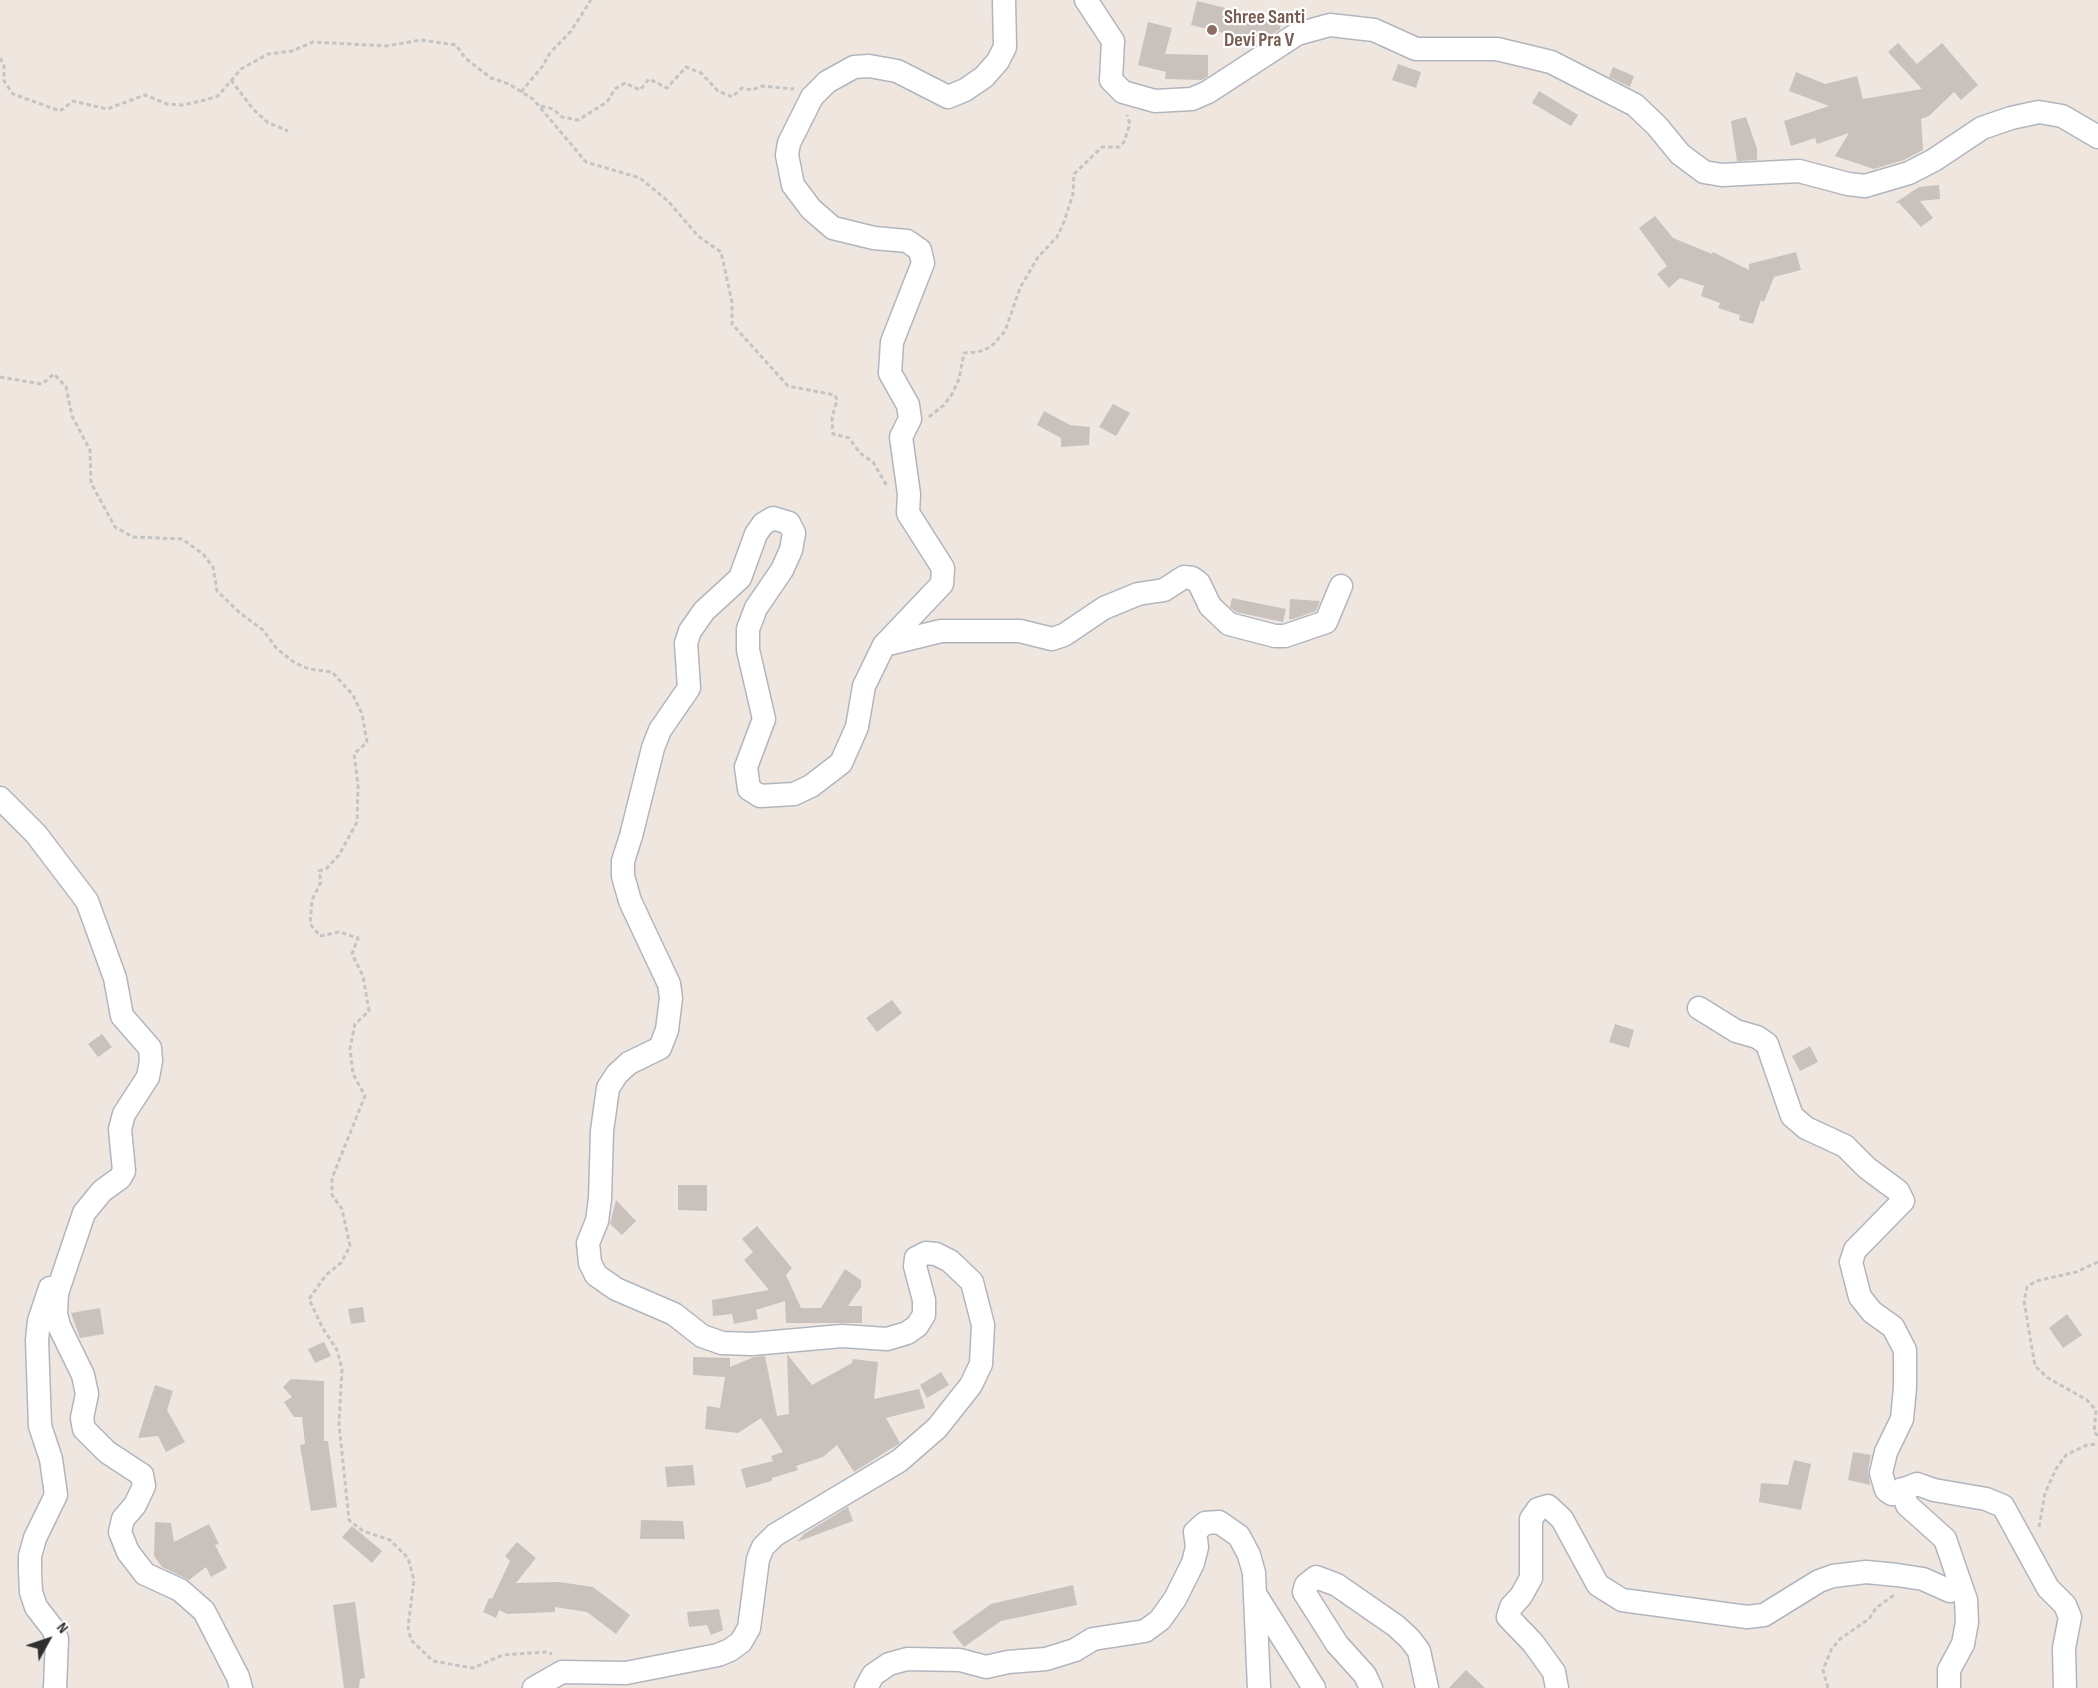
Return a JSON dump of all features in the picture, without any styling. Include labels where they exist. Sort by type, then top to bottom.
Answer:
[{"type":"street","points":[[534,1688],[546,1679],[562,1672],[627,1673],[718,1656],[730,1650],[741,1642],[749,1628],[758,1559],[763,1547],[775,1535],[899,1461],[937,1428],[971,1385],[981,1364],[984,1325],[972,1282],[950,1261],[936,1254],[926,1253],[916,1258],[915,1266],[924,1300],[924,1315],[917,1326],[907,1333],[887,1339],[842,1336],[752,1344],[722,1343],[702,1336],[674,1314],[616,1289],[596,1275],[590,1263],[588,1243],[597,1221],[600,1199],[602,1131],[608,1088],[617,1074],[629,1063],[660,1048],[667,1030],[671,998],[669,984],[630,901],[623,876],[623,861],[653,747],[660,730],[689,688],[686,643],[690,631],[704,610],[740,578],[756,534],[764,524],[773,518],[789,523],[794,533],[791,550],[783,570],[756,608],[748,629],[748,650],[764,719],[746,767],[749,789],[760,796],[794,794],[812,786],[841,763],[857,727],[864,686],[884,645],[942,584],[943,568],[908,513],[909,494],[901,437],[910,419],[908,405],[890,373],[892,342],[923,262],[920,250],[907,241],[874,238],[833,228],[811,209],[793,185],[788,168],[789,143],[812,97],[843,72],[869,66],[897,71],[948,97],[965,90],[984,77],[998,61],[1005,47],[1004,0]]},
{"type":"street","points":[[1086,0],[1113,41],[1111,80],[1123,92],[1155,101],[1192,99],[1208,92],[1297,34],[1330,25],[1374,30],[1416,49],[1497,49],[1551,62],[1635,105],[1657,126],[1680,154],[1704,172],[1722,175],[1799,171],[1848,184],[1865,186],[1909,173],[1934,160],[1982,128],[2038,112],[2061,116],[2098,137]]},
{"type":"street","points":[[884,645],[941,631],[1020,631],[1052,639],[1064,635],[1104,608],[1137,594],[1164,590],[1184,577],[1192,578],[1199,583],[1217,616],[1229,624],[1275,636],[1285,636],[1326,622],[1341,585]]},
{"type":"street","points":[[0,798],[36,834],[87,902],[115,978],[122,1016],[150,1048],[151,1061],[148,1077],[124,1114],[120,1129],[124,1171],[120,1178],[102,1191],[84,1213],[57,1293],[56,1314],[59,1326],[83,1375],[87,1394],[82,1418],[84,1429],[107,1452],[142,1474],[144,1486],[120,1527],[124,1545],[140,1570],[180,1590],[204,1611],[238,1677],[241,1688]]},
{"type":"street","points":[[1699,1008],[1736,1031],[1757,1037],[1767,1044],[1792,1116],[1806,1128],[1845,1146],[1867,1168],[1898,1191],[1903,1201],[1855,1250],[1851,1262],[1860,1297],[1872,1312],[1893,1327],[1905,1350],[1902,1419],[1886,1452],[1881,1473],[1886,1491],[1892,1494],[1917,1484],[1942,1492],[1986,1499],[2003,1506],[2048,1588],[2065,1605],[2070,1617],[2064,1648],[2065,1688]]},
{"type":"street","points":[[55,1688],[57,1639],[53,1629],[36,1606],[31,1592],[30,1556],[35,1538],[56,1495],[51,1459],[40,1426],[39,1321],[48,1292],[63,1274]]},
{"type":"street","points":[[1902,1489],[1907,1505],[1945,1539],[1966,1600],[1967,1622],[1963,1644],[1949,1670],[1949,1688]]},
{"type":"street","points":[[1557,1688],[1554,1672],[1508,1617],[1511,1607],[1521,1596],[1531,1578],[1531,1519],[1538,1509],[1548,1506],[1562,1519],[1598,1585],[1622,1600],[1747,1617],[1764,1615],[1819,1581],[1833,1576],[1866,1572],[1909,1577],[1950,1590],[1959,1580]]},
{"type":"street","points":[[866,1688],[873,1675],[889,1664],[907,1659],[960,1660],[986,1667],[1008,1662],[1046,1659],[1075,1650],[1093,1638],[1145,1631],[1160,1620],[1175,1599],[1197,1547],[1195,1532],[1205,1523],[1219,1522],[1239,1536],[1249,1555],[1256,1596],[1259,1688]]},
{"type":"street","points":[[1371,1688],[1365,1675],[1337,1644],[1304,1592],[1306,1585],[1316,1577],[1337,1585],[1396,1626],[1410,1639],[1419,1651],[1427,1688]]},
{"type":"street","points":[[1256,1596],[1314,1688]]},
{"type":"path","points":[[521,92],[542,67],[550,53],[571,31],[591,0]]},
{"type":"path","points":[[0,58],[4,65],[4,81],[13,94],[60,111],[73,101],[107,109],[145,95],[167,104],[183,105],[218,96],[241,69],[268,54],[292,51],[312,42],[386,46],[422,40],[456,45],[465,58],[490,78],[521,92],[539,105],[586,162],[640,178],[668,201],[698,236],[721,252],[732,302],[732,324],[788,386],[835,395],[837,400],[832,417],[833,434],[849,438],[860,453],[873,462],[885,484],[908,513]]},
{"type":"path","points":[[539,105],[554,109],[562,117],[578,120],[607,102],[615,89],[625,82],[640,90],[649,79],[667,88],[686,67],[702,73],[718,91],[732,97],[742,88],[752,90],[762,86],[799,90],[812,97]]},
{"type":"path","points":[[231,80],[253,109],[267,122],[288,130]]},
{"type":"path","points":[[910,419],[922,420],[934,415],[944,405],[959,379],[964,353],[978,352],[991,347],[1005,331],[1020,288],[1038,257],[1057,237],[1064,222],[1073,194],[1074,174],[1102,147],[1119,147],[1124,142],[1130,124],[1123,92]]},
{"type":"path","points":[[0,377],[42,384],[54,374],[66,387],[72,416],[90,450],[91,483],[116,527],[133,537],[182,539],[202,554],[213,567],[217,591],[240,613],[263,630],[277,650],[295,663],[309,669],[332,672],[353,695],[362,714],[367,742],[354,754],[358,785],[357,822],[339,855],[327,868],[319,871],[321,882],[312,900],[310,924],[320,936],[339,932],[358,938],[352,954],[363,976],[369,1011],[355,1024],[350,1048],[353,1074],[365,1096],[332,1178],[332,1195],[342,1209],[350,1246],[341,1263],[326,1275],[309,1299],[322,1327],[337,1350],[342,1369],[339,1424],[349,1520],[363,1531],[390,1540],[408,1558],[414,1580],[408,1627],[411,1640],[433,1661],[473,1668],[503,1655],[546,1652],[565,1659],[573,1671]]},
{"type":"path","points":[[2098,1262],[2076,1272],[2036,1281],[2027,1287],[2024,1301],[2035,1366],[2048,1378],[2086,1400],[2096,1410],[2094,1432],[2098,1436]]},
{"type":"path","points":[[2038,1530],[2046,1493],[2056,1469],[2066,1455],[2086,1445],[2098,1444]]},
{"type":"path","points":[[1828,1688],[1823,1670],[1831,1650],[1840,1639],[1869,1618],[1876,1608],[1905,1590],[1909,1577]]},
{"type":"building","points":[[1197,1],[1261,17],[1281,19],[1280,29],[1266,38],[1254,36],[1253,40],[1191,25]]},
{"type":"building","points":[[1148,22],[1172,28],[1165,54],[1208,55],[1208,76],[1202,80],[1165,79],[1166,72],[1138,65]]},
{"type":"building","points":[[1898,43],[1917,64],[1942,43],[1978,85],[1961,100],[1954,92],[1929,116],[1921,119],[1923,150],[1904,160],[1874,169],[1835,156],[1849,133],[1817,144],[1815,138],[1791,146],[1784,121],[1829,106],[1789,91],[1796,72],[1825,84],[1857,76],[1863,99],[1922,89],[1888,52]]},
{"type":"building","points":[[1398,64],[1421,72],[1416,88],[1392,80]]},
{"type":"building","points":[[1613,67],[1634,76],[1630,87],[1609,77]]},
{"type":"building","points":[[1539,91],[1578,115],[1571,126],[1532,103]]},
{"type":"building","points":[[1746,117],[1757,149],[1757,160],[1737,161],[1731,121]]},
{"type":"building","points":[[1939,185],[1940,199],[1920,201],[1933,218],[1921,227],[1899,203],[1895,203],[1919,187]]},
{"type":"building","points":[[1655,216],[1673,238],[1712,254],[1713,252],[1749,270],[1749,264],[1796,252],[1801,270],[1774,277],[1764,302],[1761,300],[1753,324],[1739,320],[1740,315],[1718,308],[1720,303],[1701,296],[1704,286],[1680,278],[1669,288],[1657,274],[1667,266],[1639,228]]},
{"type":"building","points":[[1113,404],[1130,413],[1116,436],[1099,427]]},
{"type":"building","points":[[1044,411],[1070,425],[1090,427],[1089,445],[1061,447],[1061,438],[1037,425]]},
{"type":"building","points":[[1232,598],[1286,609],[1283,622],[1236,612],[1230,607]]},
{"type":"building","points":[[1290,599],[1320,601],[1316,611],[1289,619]]},
{"type":"building","points":[[892,1000],[902,1013],[877,1032],[866,1018]]},
{"type":"building","points":[[1615,1024],[1634,1030],[1629,1048],[1609,1042]]},
{"type":"building","points":[[102,1034],[112,1047],[98,1057],[88,1044]]},
{"type":"building","points":[[1810,1046],[1818,1062],[1800,1071],[1792,1056]]},
{"type":"building","points":[[678,1185],[707,1185],[707,1211],[678,1210]]},
{"type":"building","points":[[616,1200],[636,1221],[622,1235],[610,1224]]},
{"type":"building","points":[[757,1226],[792,1268],[786,1275],[801,1308],[821,1308],[845,1269],[861,1280],[861,1287],[848,1306],[862,1306],[862,1323],[786,1323],[785,1301],[756,1310],[758,1319],[734,1324],[732,1314],[713,1316],[712,1300],[769,1290],[744,1260],[753,1252],[742,1239]]},
{"type":"building","points":[[363,1307],[365,1322],[351,1324],[348,1309]]},
{"type":"building","points":[[100,1308],[104,1334],[80,1338],[71,1313]]},
{"type":"building","points":[[2067,1314],[2082,1335],[2063,1348],[2049,1328]]},
{"type":"building","points":[[324,1342],[331,1356],[315,1363],[308,1349]]},
{"type":"building","points":[[787,1354],[812,1385],[852,1363],[853,1359],[878,1362],[874,1399],[919,1389],[925,1408],[886,1418],[900,1443],[854,1472],[837,1445],[823,1457],[796,1466],[798,1470],[772,1478],[772,1481],[746,1488],[741,1469],[773,1461],[771,1456],[783,1452],[761,1418],[738,1433],[705,1429],[707,1406],[720,1408],[725,1377],[693,1375],[693,1357],[730,1358],[730,1367],[754,1357],[765,1356],[777,1416],[789,1414]]},
{"type":"building","points":[[941,1372],[949,1385],[927,1398],[920,1385]]},
{"type":"building","points":[[291,1379],[324,1381],[324,1441],[328,1441],[337,1507],[311,1511],[300,1445],[305,1444],[302,1417],[294,1417],[284,1402],[292,1397],[283,1387]]},
{"type":"building","points":[[155,1385],[173,1391],[167,1410],[185,1442],[166,1452],[158,1436],[138,1438]]},
{"type":"building","points":[[1853,1452],[1871,1455],[1868,1470],[1870,1485],[1848,1480]]},
{"type":"building","points":[[1794,1460],[1811,1464],[1801,1510],[1759,1502],[1761,1483],[1788,1485]]},
{"type":"building","points":[[693,1465],[695,1485],[667,1487],[665,1467]]},
{"type":"building","points":[[848,1507],[853,1521],[797,1542],[804,1534]]},
{"type":"building","points":[[641,1520],[683,1521],[685,1539],[640,1539]]},
{"type":"building","points":[[155,1522],[171,1523],[174,1542],[209,1524],[219,1544],[215,1545],[227,1568],[211,1577],[206,1567],[189,1580],[162,1567],[154,1556]]},
{"type":"building","points":[[352,1526],[382,1551],[372,1563],[342,1537]]},
{"type":"building","points":[[517,1542],[536,1558],[516,1583],[559,1582],[593,1587],[630,1615],[616,1634],[587,1612],[555,1607],[555,1612],[507,1614],[499,1610],[496,1618],[483,1612],[489,1598],[492,1599],[510,1561],[505,1556]]},
{"type":"building","points":[[1073,1585],[1077,1605],[1001,1621],[964,1647],[952,1632],[991,1604]]},
{"type":"building","points":[[355,1602],[365,1678],[360,1679],[359,1688],[344,1688],[333,1605]]},
{"type":"building","points":[[719,1609],[723,1630],[711,1635],[707,1625],[689,1627],[687,1612]]},
{"type":"building","points":[[1466,1670],[1485,1688],[1449,1688]]},
{"type":"place","name":"Shree Santi Devi Pra V","points":[[1212,30]]}]
